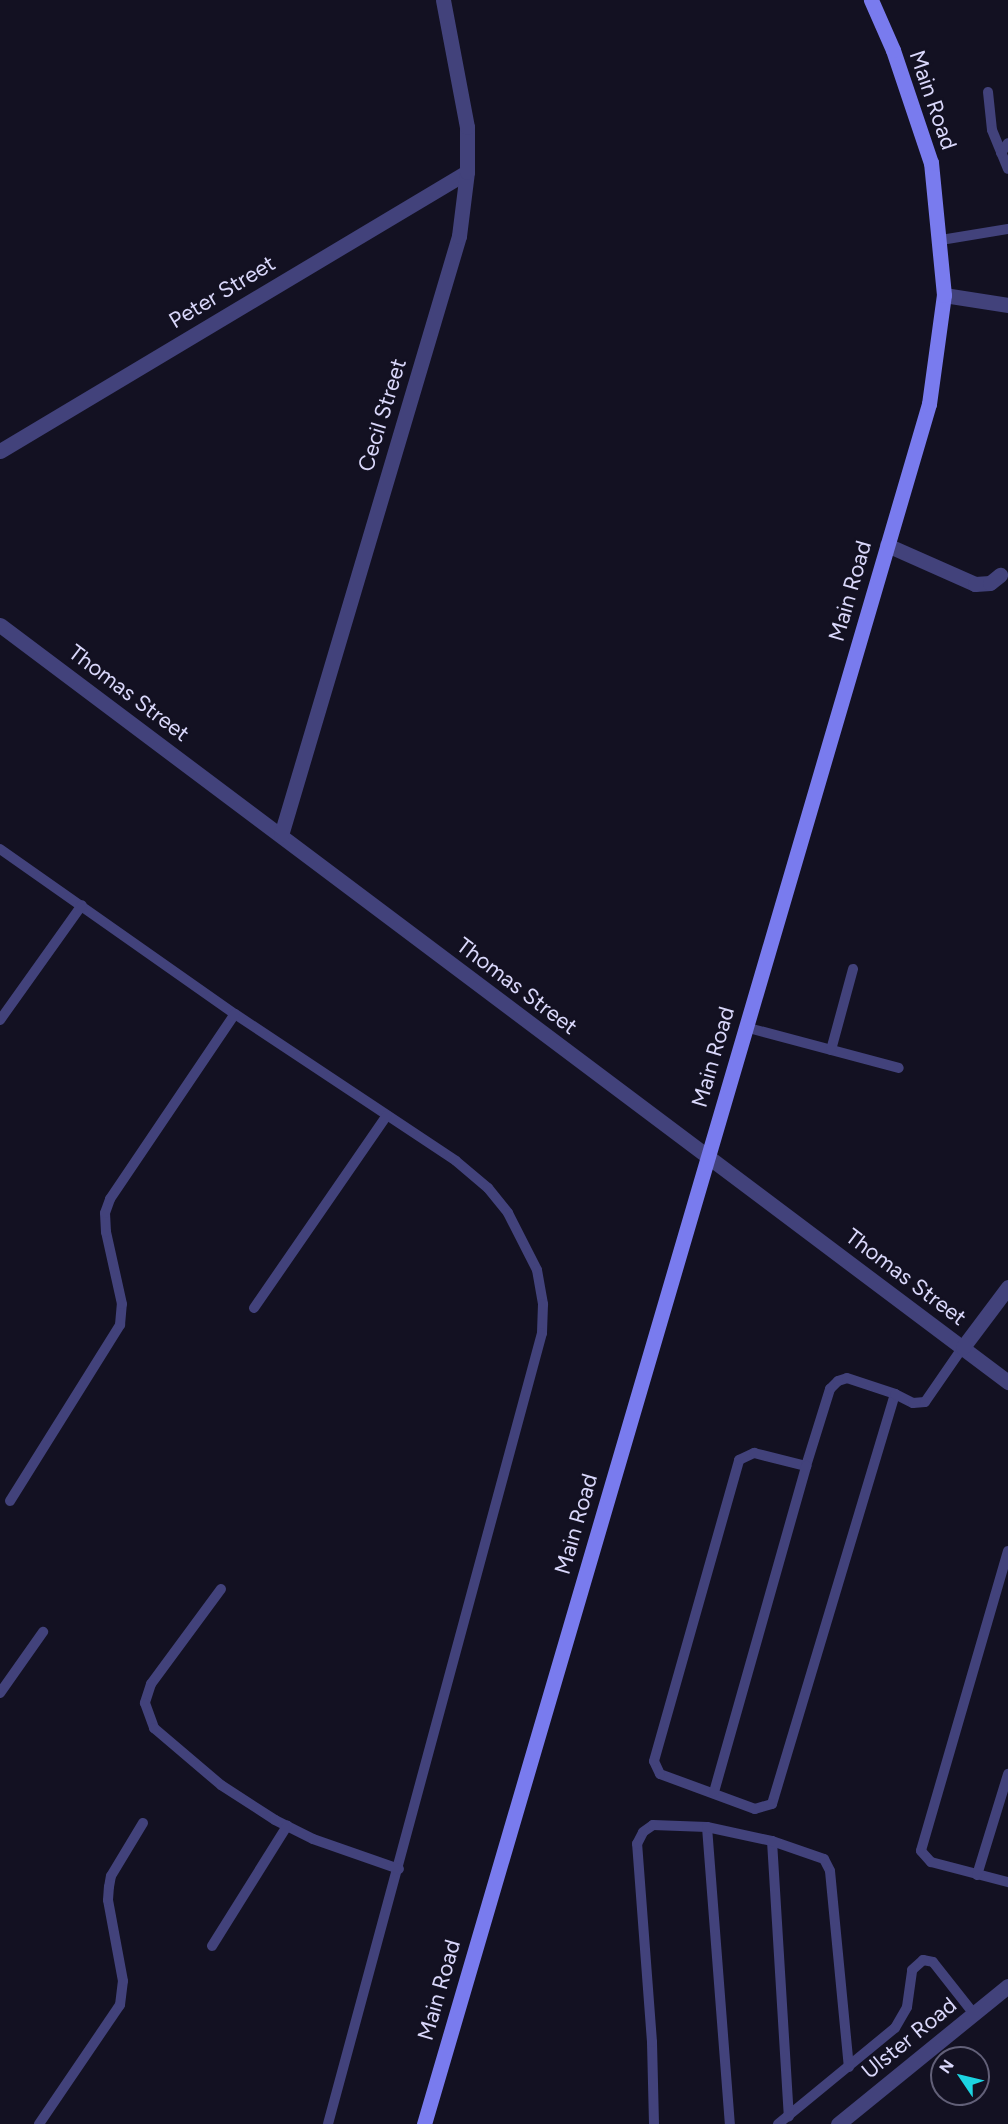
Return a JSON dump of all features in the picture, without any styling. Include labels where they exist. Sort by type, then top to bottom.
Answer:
[{"type":"main road","name":"Main Road","points":[[424,2124],[929,404],[944,295],[941,240],[932,163],[918,117],[870,0]]},
{"type":"street","name":"Cecil Street","points":[[280,835],[459,236],[467,172],[467,127],[443,0]]},
{"type":"street","name":"Peter Street","points":[[0,451],[467,172]]},
{"type":"street","points":[[944,295],[1008,305]]},
{"type":"street","points":[[887,545],[975,584],[990,583],[1000,575]]},
{"type":"street","name":"Thomas Street","points":[[0,625],[1008,1382]]},
{"type":"street","points":[[963,1347],[1008,1287]]},
{"type":"street","name":"Ulster Road","points":[[838,2124],[1008,1986]]},
{"type":"lane","points":[[988,92],[992,130],[1008,169]]},
{"type":"lane","points":[[1001,153],[1008,143]]},
{"type":"lane","points":[[941,240],[1008,229]]},
{"type":"lane","points":[[0,849],[236,1014],[456,1161],[488,1188],[527,1244],[537,1270],[543,1304],[542,1333],[399,1869],[328,2124]]},
{"type":"lane","points":[[0,1020],[82,905]]},
{"type":"lane","points":[[831,1050],[854,969]]},
{"type":"lane","points":[[10,1501],[120,1325],[122,1304],[106,1232],[105,1213],[110,1199],[236,1014]]},
{"type":"lane","points":[[745,1027],[899,1068]]},
{"type":"lane","points":[[254,1308],[387,1115]]},
{"type":"lane","points":[[714,1792],[830,1389],[838,1381],[847,1378],[913,1402],[925,1402],[963,1347]]},
{"type":"lane","points":[[806,1466],[750,1453],[739,1460],[653,1765],[668,1778],[762,1810],[778,1796],[895,1394]]},
{"type":"lane","points":[[1008,1551],[921,1851],[931,1862],[1008,1882]]},
{"type":"lane","points":[[221,1589],[151,1684],[145,1703],[154,1728],[173,1748],[221,1785],[287,1826],[399,1869]]},
{"type":"lane","points":[[0,1693],[43,1632]]},
{"type":"lane","points":[[977,1875],[1008,1774]]},
{"type":"lane","points":[[39,2124],[120,2005],[123,1980],[108,1900],[109,1887],[111,1876],[143,1823]]},
{"type":"lane","points":[[654,2124],[652,2042],[637,1844],[643,1832],[653,1825],[707,1827],[772,1841],[820,1857],[830,1871],[849,2067]]},
{"type":"lane","points":[[212,1946],[287,1826]]},
{"type":"lane","points":[[707,1827],[730,2124]]},
{"type":"lane","points":[[772,1841],[789,2116]]},
{"type":"lane","points":[[778,2124],[849,2067],[902,2019],[912,1970],[923,1960],[933,1962],[975,2014]]}]
